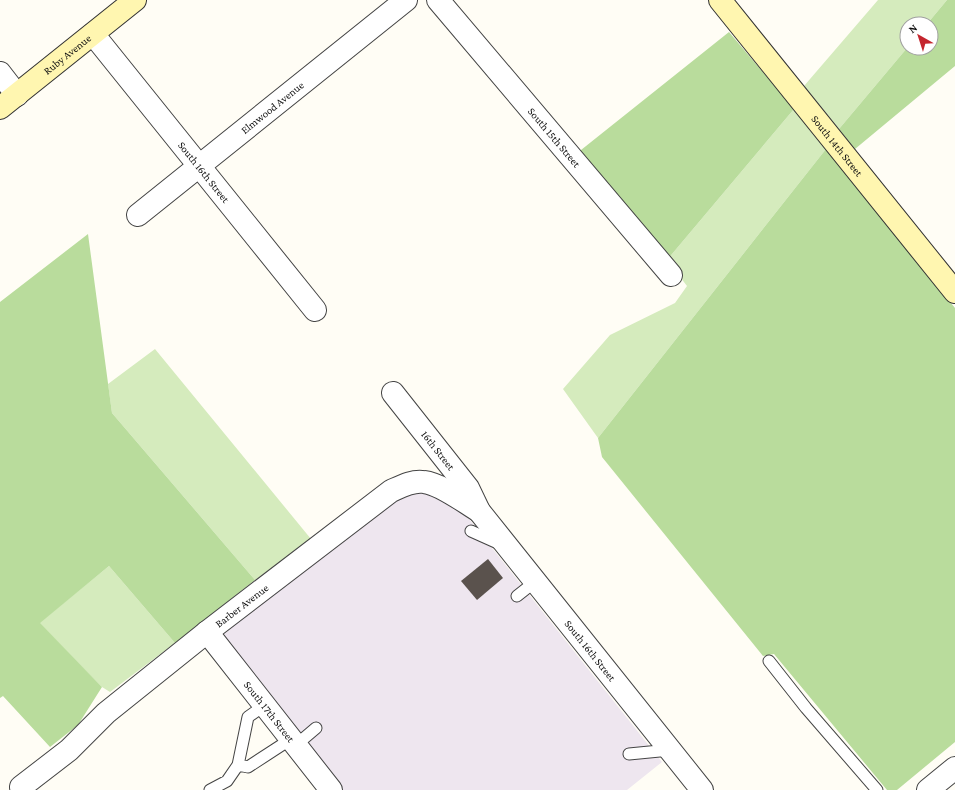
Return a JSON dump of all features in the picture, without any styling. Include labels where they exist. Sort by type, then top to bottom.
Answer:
[{"type":"street","name":"Ruby Avenue","points":[[8,102],[135,0]]},
{"type":"street","name":"Elmwood Avenue","points":[[138,215],[199,164],[406,0]]},
{"type":"street","name":"South 15th Street","points":[[438,0],[670,275]]},
{"type":"street","name":"South 14th Street","points":[[720,0],[955,292]]},
{"type":"street","name":"South 16th Street","points":[[93,34],[315,310]]},
{"type":"street","points":[[0,74],[8,102]]},
{"type":"street","name":"16th Street","points":[[393,393],[468,488],[479,511]]},
{"type":"street","name":"Barber Avenue","points":[[21,787],[69,750],[106,713],[207,632],[390,491],[408,484],[423,482],[439,487],[479,511]]},
{"type":"street","name":"South 16th Street","points":[[479,511],[702,790]]},
{"type":"street","name":"South 17th Street","points":[[207,632],[331,790]]},
{"type":"street","points":[[928,790],[955,768]]},
{"type":"lane","points":[[471,531],[509,548]]},
{"type":"lane","points":[[517,596],[536,581]]},
{"type":"lane","points":[[769,661],[835,743],[877,790]]},
{"type":"lane","points":[[210,790],[227,782],[238,765],[248,717],[264,705]]},
{"type":"lane","points":[[238,765],[248,767],[316,728]]},
{"type":"lane","points":[[629,754],[670,750]]},
{"type":"shaded area","points":[[415,491],[429,492],[462,510],[662,762],[627,790],[343,790],[225,642],[224,632],[399,495]]},
{"type":"green space","points":[[878,0],[947,0],[934,16],[899,16],[899,56],[900,56],[839,129],[804,86]]},
{"type":"green space","points":[[947,0],[955,0],[955,66],[855,149],[839,129],[900,56],[939,56],[939,16],[934,16]]},
{"type":"green space","points":[[729,32],[794,109],[667,260],[576,154]]},
{"type":"green space","points":[[794,109],[826,149],[598,438],[563,389],[610,335],[675,303],[687,286],[667,260]]},
{"type":"green space","points":[[826,149],[955,308],[955,742],[897,790],[887,790],[774,654],[763,656],[602,457],[598,438]]},
{"type":"green space","points":[[88,234],[112,413],[255,580],[175,643],[109,566],[40,623],[102,687],[78,725],[50,747],[3,696],[0,698],[0,302]]},
{"type":"green space","points":[[155,349],[311,539],[255,580],[112,413],[108,384]]},
{"type":"green space","points":[[109,566],[175,643],[110,692],[102,687],[39,623]]},
{"type":"building","points":[[488,559],[503,578],[477,600],[461,581]]}]
